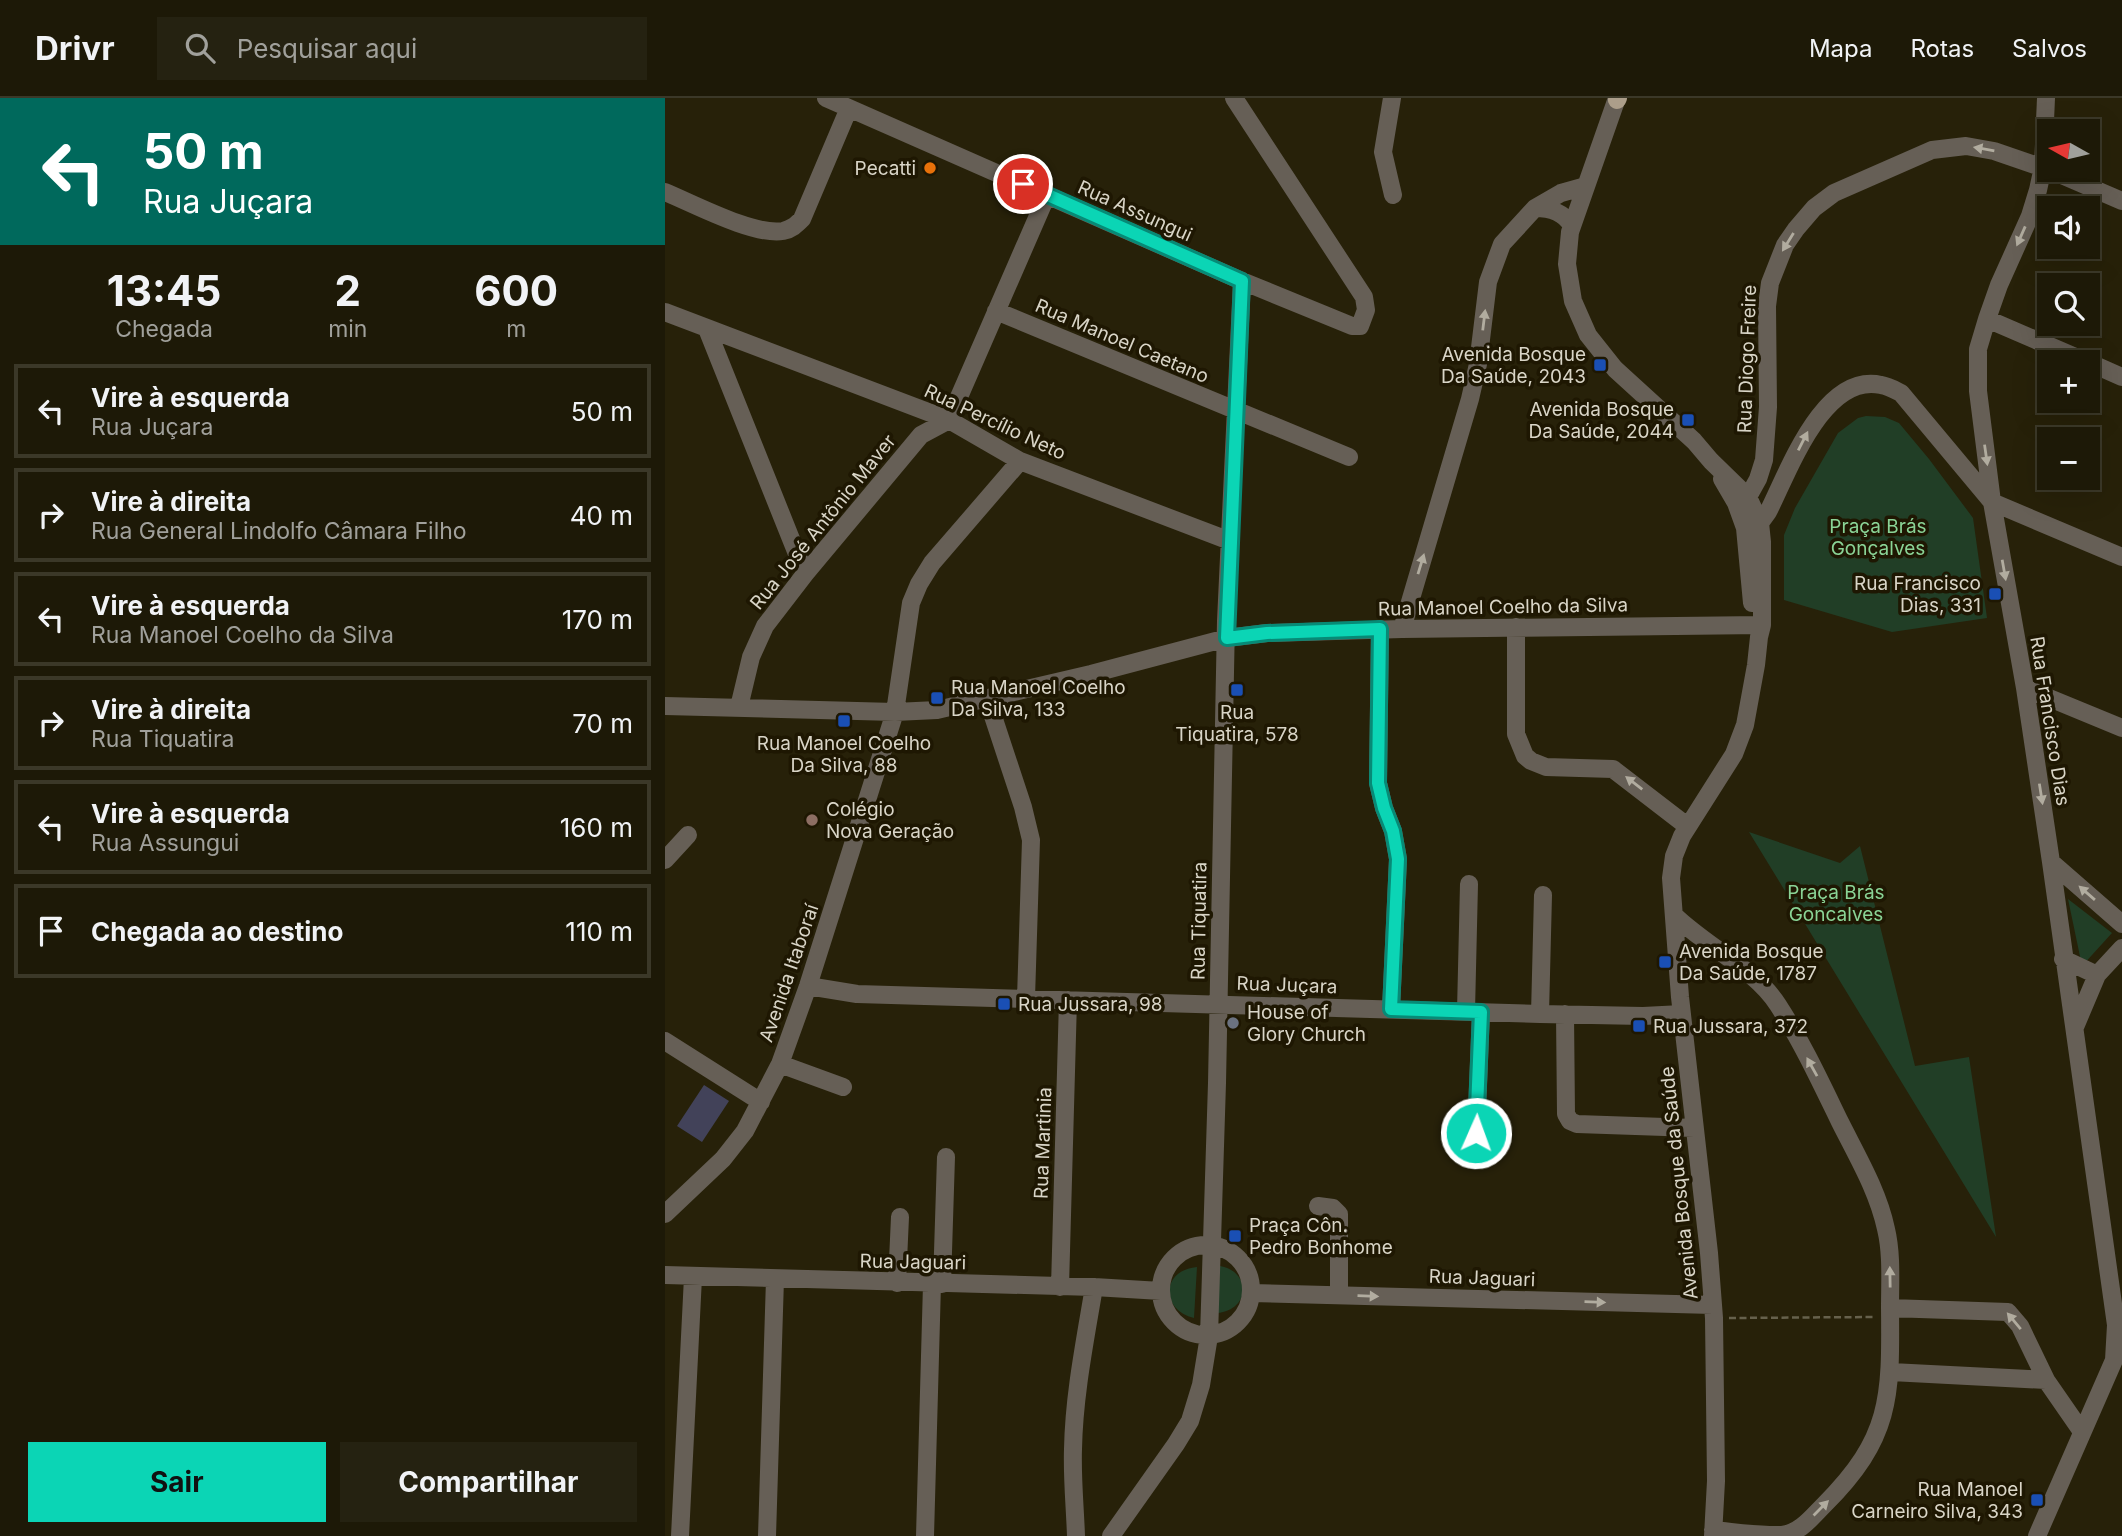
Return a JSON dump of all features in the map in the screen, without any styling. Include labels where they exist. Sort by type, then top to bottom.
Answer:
[{"type":"street","name":"Rua Assungui","points":[[826,98],[1242,281],[1352,327],[1360,326],[1366,310],[1364,297],[1234,98]]},
{"type":"street","points":[[1392,98],[1383,152],[1393,195]]},
{"type":"street","name":"Avenida Bosque da Saúde","points":[[1615,98],[1610,122],[1572,226],[1567,264],[1573,301],[1588,335],[1615,369],[1694,440],[1711,461],[1748,497],[1749,524]]},
{"type":"street","name":"Rua Francisco Dias","points":[[2046,98],[2046,119]]},
{"type":"street","points":[[665,192],[757,229],[782,231],[794,227],[802,219],[849,108]]},
{"type":"street","name":"Rua Diogo Freire","points":[[1748,497],[1762,470],[1765,447],[1768,407],[1767,306],[1770,283],[1785,244],[1814,208],[1834,193],[1913,156],[1932,150],[1966,146],[1993,151],[2037,166]]},
{"type":"street","name":"Rua Francisco Dias","points":[[2042,182],[1987,319],[1978,349],[1977,370],[1992,502],[2025,688],[2075,1027],[2116,1325],[2118,1364]]},
{"type":"street","name":"Rua Diogo Freire","points":[[2077,182],[2122,201]]},
{"type":"street","points":[[1402,629],[1470,400],[1478,364],[1488,282],[1494,263],[1502,244],[1535,208],[1561,193],[1585,186]]},
{"type":"street","points":[[949,420],[1047,195]]},
{"type":"street","points":[[1535,208],[1556,212],[1567,218],[1572,226]]},
{"type":"street","name":"Rua Tiquatira","points":[[1111,1536],[1190,1421],[1201,1385],[1209,1336],[1230,541],[1242,281]]},
{"type":"street","name":"Rua Manoel Caetano","points":[[996,311],[1349,457]]},
{"type":"street","name":"Rua Percílio Neto","points":[[665,312],[949,420],[1020,461],[1230,541]]},
{"type":"street","points":[[1987,319],[2059,350]]},
{"type":"street","points":[[707,329],[805,574]]},
{"type":"street","points":[[2100,368],[2122,377]]},
{"type":"street","points":[[1749,524],[1768,512],[1812,425],[1828,404],[1849,390],[1865,384],[1880,384],[1901,393],[1992,502],[2122,557]]},
{"type":"street","name":"Rua José Antônio Maver","points":[[739,707],[757,640],[765,626],[921,435],[949,420]]},
{"type":"street","points":[[1765,447],[1777,464],[1791,466]]},
{"type":"street","name":"Avenida Itaboraí","points":[[665,1214],[723,1159],[745,1130],[780,1064],[808,986],[895,712],[911,603],[932,563],[1020,461]]},
{"type":"street","name":"Avenida Bosque da Saúde","points":[[1711,461],[1762,542],[1756,666],[1745,725],[1734,754],[1687,826],[1674,856],[1671,878],[1710,1310],[1716,1422],[1713,1533]]},
{"type":"street","points":[[1516,627],[1516,734],[1525,756],[1546,767],[1613,769],[1687,826]]},
{"type":"street","name":"Rua Manoel Coelho da Silva","points":[[665,706],[895,712],[937,710],[1091,674],[1227,638],[1267,633],[1516,627],[1758,629]]},
{"type":"street","points":[[1380,629],[1378,783],[1393,831],[1398,859],[1391,1009]]},
{"type":"street","points":[[2025,688],[2122,729]]},
{"type":"street","points":[[987,698],[1023,807],[1031,840],[1026,998]]},
{"type":"street","points":[[665,860],[688,835]]},
{"type":"street","points":[[2051,862],[2122,924]]},
{"type":"street","points":[[1468,884],[1475,1161]]},
{"type":"street","points":[[1540,1014],[1543,895]]},
{"type":"street","points":[[1675,916],[1765,989],[1784,1016],[1868,1177],[1881,1211],[1889,1249],[1891,1373],[1887,1405],[1876,1437],[1840,1488],[1801,1527],[1782,1535],[1713,1533]]},
{"type":"street","points":[[2075,1027],[2097,975],[2122,948]]},
{"type":"street","points":[[2063,959],[2097,975]]},
{"type":"street","name":"Rua Juçara","points":[[808,986],[857,994],[1540,1014],[1682,1014]]},
{"type":"street","name":"Rua Martinia","points":[[1060,1287],[1068,1000]]},
{"type":"street","points":[[1565,1014],[1566,1114],[1570,1121],[1577,1124],[1694,1128]]},
{"type":"street","points":[[665,1041],[761,1102]]},
{"type":"street","points":[[780,1064],[843,1087]]},
{"type":"street","points":[[925,1536],[946,1157]]},
{"type":"street","points":[[1318,1206],[1333,1208],[1339,1214],[1339,1295]]},
{"type":"street","points":[[897,1283],[900,1217]]},
{"type":"street","points":[[1213,1246],[1225,1249],[1240,1259],[1248,1275],[1251,1293],[1247,1308],[1238,1322],[1225,1331],[1209,1336],[1191,1333],[1175,1323],[1164,1308],[1161,1292],[1165,1271],[1177,1256],[1193,1247],[1213,1246]]},
{"type":"street","name":"Rua Jaguari","points":[[665,1275],[1094,1287],[1161,1292]]},
{"type":"street","points":[[680,1536],[693,1277]]},
{"type":"street","points":[[767,1536],[775,1279]]},
{"type":"street","points":[[1076,1536],[1074,1427],[1094,1287]]},
{"type":"street","name":"Rua Jaguari","points":[[1251,1293],[1710,1310]]},
{"type":"street","points":[[1890,1312],[2008,1312],[2020,1326],[2046,1380],[2082,1432]]},
{"type":"street","points":[[2037,1536],[2082,1432],[2118,1364]]},
{"type":"street","points":[[1891,1373],[2046,1380]]},
{"type":"path","points":[[1710,1310],[1890,1312]]},
{"type":"green space","name":"Praça Brás Gonçalves","points":[[1885,417],[1899,423],[1973,518],[1987,618],[1892,632],[1784,600],[1784,535],[1795,508],[1838,433],[1858,418]]},
{"type":"green space","name":"Praça Brás Goncalves","points":[[1749,832],[1840,863],[1860,846],[1915,1066],[1969,1057],[1996,1237]]},
{"type":"green space","points":[[2068,899],[2112,933],[2082,966]]},
{"type":"green space","points":[[1220,1266],[1238,1275],[1243,1291],[1236,1305],[1217,1313]]},
{"type":"green space","points":[[1197,1267],[1194,1318],[1175,1307],[1169,1290],[1177,1275]]},
{"type":"building","points":[[704,1085],[729,1101],[702,1142],[677,1126]]},
{"type":"place","name":"Pecatti","points":[[930,168]]},
{"type":"place","name":"Avenida Bosque Da Saúde, 2043","points":[[1600,365]]},
{"type":"place","name":"Avenida Bosque Da Saúde, 2044","points":[[1688,420]]},
{"type":"place","name":"Rua Francisco Dias, 331","points":[[1995,594]]},
{"type":"place","name":"Rua Tiquatira, 578","points":[[1237,690]]},
{"type":"place","name":"Rua Manoel Coelho Da Silva, 133","points":[[937,698]]},
{"type":"place","name":"Rua Manoel Coelho Da Silva, 88","points":[[844,721]]},
{"type":"place","name":"Colégio Nova Geração","points":[[812,820]]},
{"type":"place","name":"Avenida Bosque Da Saúde, 1787","points":[[1665,962]]},
{"type":"place","name":"Rua Jussara, 98","points":[[1004,1004]]},
{"type":"place","name":"House of Glory Church","points":[[1233,1023]]},
{"type":"place","name":"Rua Jussara, 372","points":[[1639,1026]]},
{"type":"place","name":"Praça Côn. Pedro Bonhome","points":[[1235,1236]]},
{"type":"place","name":"Rua Manoel Carneiro Silva, 343","points":[[2037,1500]]},
{"type":"route","points":[[1023,184],[1242,281],[1227,638],[1267,633],[1380,629],[1378,783],[1397,845],[1398,859],[1391,1009],[1481,1012],[1476,1133]]}]
